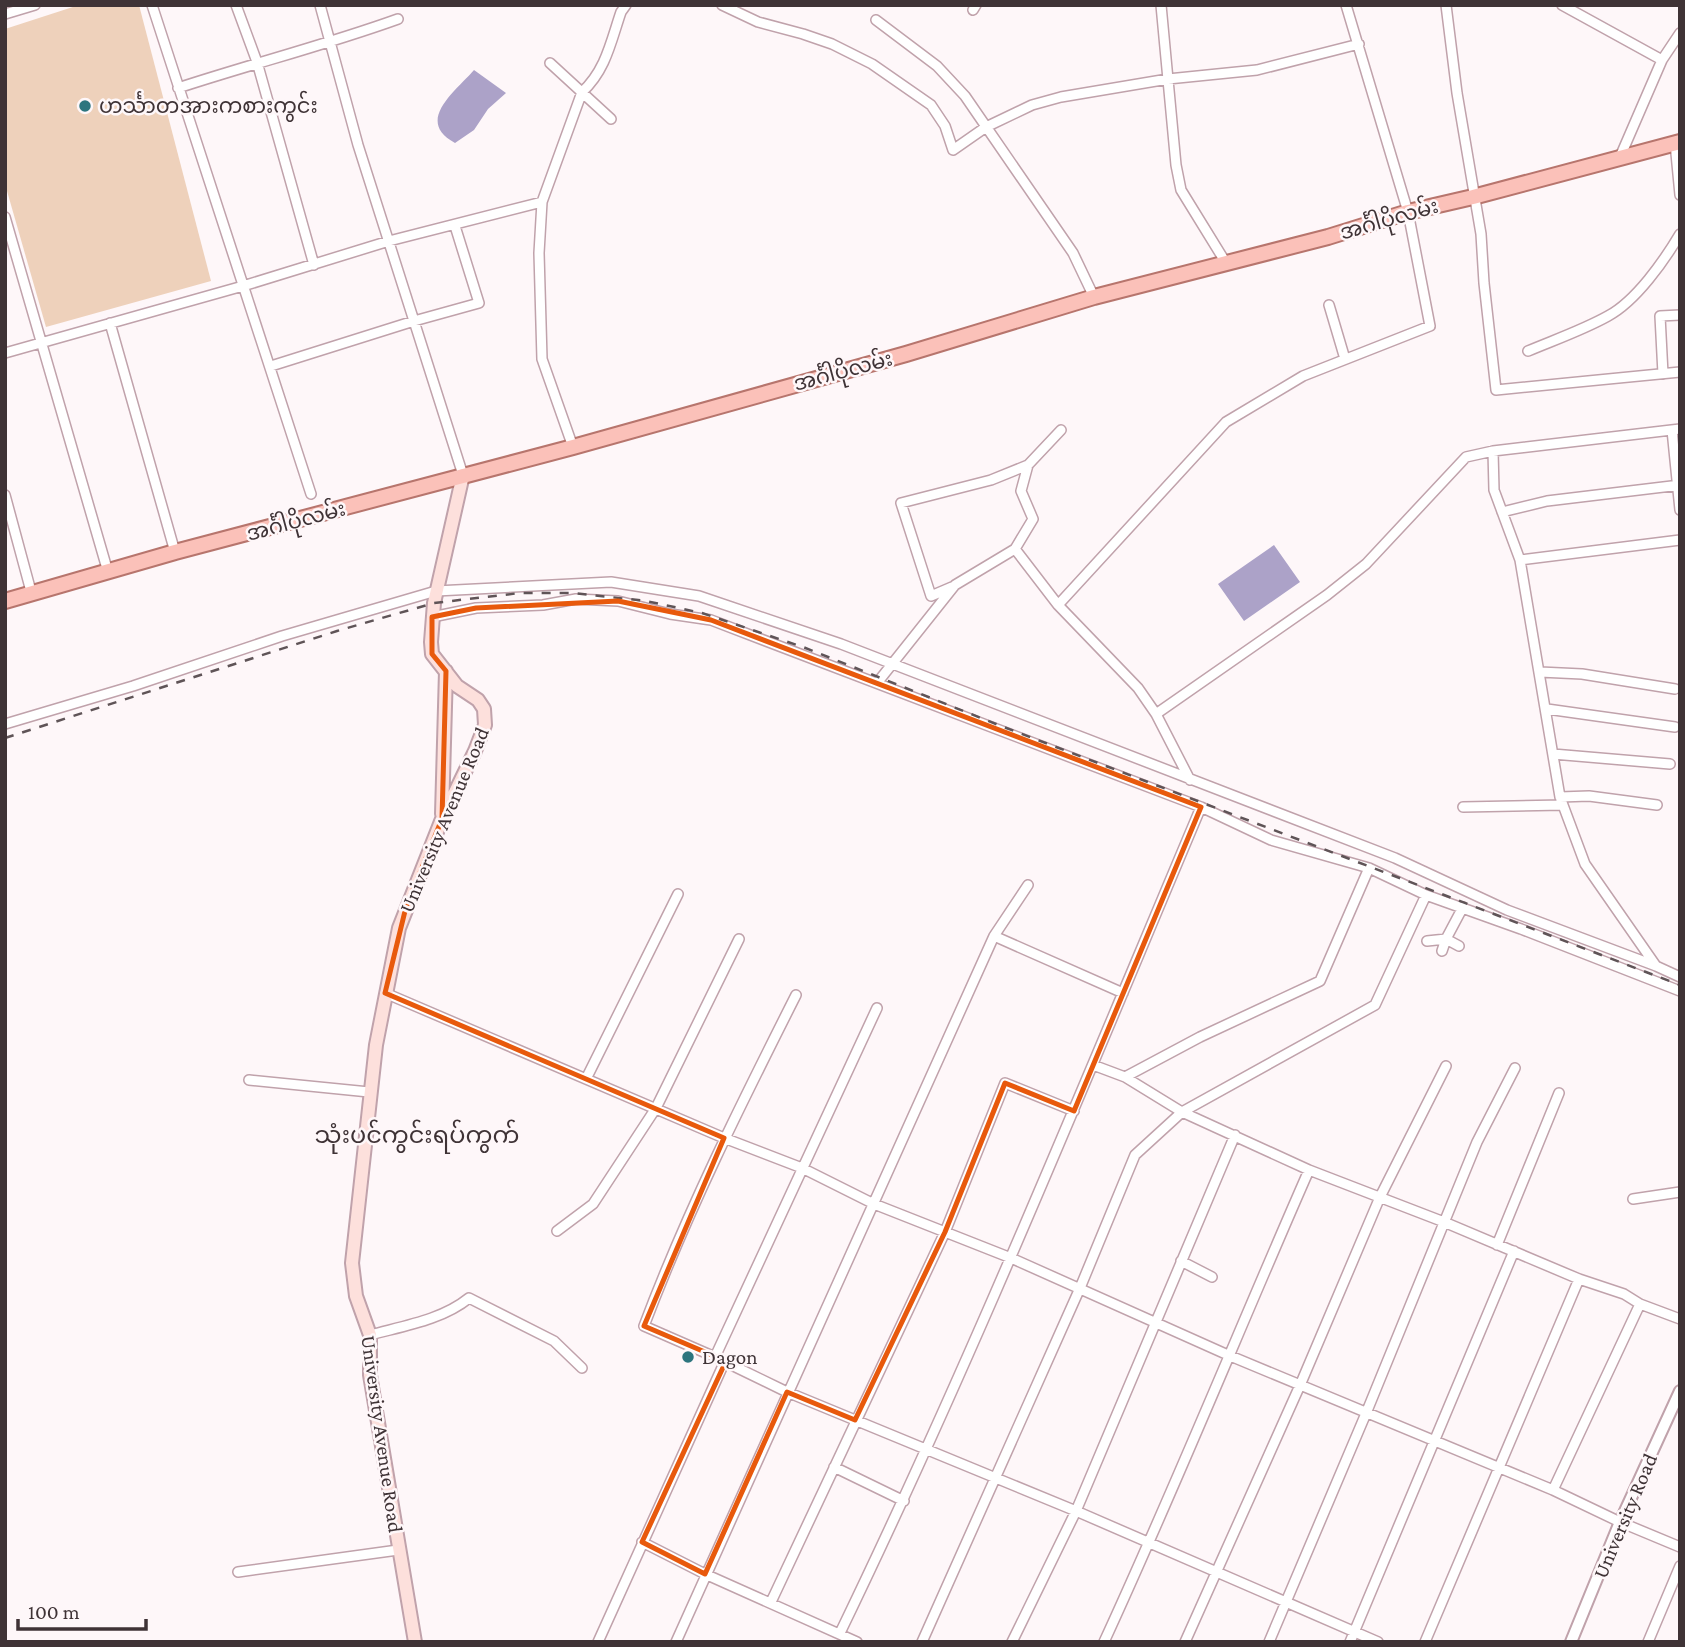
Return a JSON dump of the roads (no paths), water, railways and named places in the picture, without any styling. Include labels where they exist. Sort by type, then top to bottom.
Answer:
[{"type":"main road","name":"အင်္ဂါပိုလမ်း","points":[[5,601],[175,552],[573,447],[905,354],[1094,297],[1678,142]]},
{"type":"main road","name":"University Avenue Road","points":[[415,1642],[370,1375],[370,1335],[356,1296],[352,1263],[369,1092],[386,993],[406,907],[442,819],[475,751],[486,717],[478,700],[457,686],[432,654],[432,617],[436,591],[463,475]]},
{"type":"main road","points":[[442,819],[446,671]]},
{"type":"street","points":[[5,14],[35,5]]},
{"type":"street","points":[[152,5],[311,495]]},
{"type":"street","points":[[236,5],[257,62],[314,265]]},
{"type":"street","points":[[320,5],[358,145],[463,475]]},
{"type":"street","points":[[573,447],[542,359],[539,253],[542,202],[582,92],[603,67],[621,12],[626,5]]},
{"type":"street","points":[[722,5],[758,22],[832,44],[872,64],[931,106],[945,127],[953,150],[986,127],[1032,105],[1062,97],[1168,79],[1256,70],[1359,44]]},
{"type":"street","points":[[1161,5],[1176,165],[1181,190],[1226,263]]},
{"type":"street","points":[[1058,605],[1226,422],[1303,376],[1430,326],[1408,212],[1346,5]]},
{"type":"street","points":[[1446,5],[1457,93],[1481,234],[1496,390],[1680,372]]},
{"type":"street","points":[[1562,5],[1662,60]]},
{"type":"street","points":[[178,88],[257,62],[331,43],[398,19]]},
{"type":"street","points":[[876,20],[937,66],[965,96],[1073,253],[1094,297]]},
{"type":"street","points":[[1620,157],[1662,60],[1680,33]]},
{"type":"street","points":[[550,63],[611,118]]},
{"type":"street","points":[[1678,142],[1680,195]]},
{"type":"street","points":[[5,353],[243,286],[389,241],[542,202]]},
{"type":"street","points":[[5,217],[108,572]]},
{"type":"street","points":[[271,366],[479,303],[455,226]]},
{"type":"street","points":[[1528,351],[1625,306],[1668,255],[1680,234]]},
{"type":"street","points":[[1668,255],[1680,254]]},
{"type":"street","points":[[1329,305],[1345,359]]},
{"type":"street","points":[[1663,374],[1660,316],[1680,315]]},
{"type":"street","points":[[110,323],[175,552]]},
{"type":"street","points":[[1156,714],[1327,595],[1366,564],[1466,457],[1493,451],[1676,429],[1680,510]]},
{"type":"street","points":[[1028,465],[1021,491],[1033,519],[1016,549],[931,596],[901,503],[991,480],[1028,465],[1060,430]]},
{"type":"street","points":[[1493,451],[1494,490],[1520,560],[1561,801],[1585,864],[1656,966]]},
{"type":"street","points":[[1502,512],[1547,501],[1679,485]]},
{"type":"street","points":[[5,495],[32,595]]},
{"type":"street","points":[[1520,560],[1680,540]]},
{"type":"street","points":[[1016,549],[1058,605],[1138,688],[1156,714],[1190,780]]},
{"type":"street","points":[[5,724],[133,686],[282,636],[436,591],[611,582],[698,596],[893,663],[1395,858],[1507,910],[1680,977]]},
{"type":"street","points":[[877,683],[955,585]]},
{"type":"street","points":[[432,617],[476,608],[543,605],[576,599],[618,601],[670,614],[711,620],[1201,807],[1271,840],[1369,868],[1426,895],[1680,991]]},
{"type":"street","points":[[1540,672],[1582,674],[1675,689]]},
{"type":"street","points":[[1547,709],[1675,727]]},
{"type":"street","points":[[1553,754],[1671,764]]},
{"type":"street","points":[[1463,807],[1561,801],[1590,796],[1657,805]]},
{"type":"street","points":[[843,1637],[1011,1258],[1201,807]]},
{"type":"street","points":[[1125,1077],[1200,1037],[1320,981],[1369,868]]},
{"type":"street","points":[[676,1642],[994,936],[1028,885]]},
{"type":"street","points":[[586,1079],[678,894]]},
{"type":"street","points":[[922,1642],[1080,1289],[1135,1154],[1182,1112],[1375,1005],[1426,895]]},
{"type":"street","points":[[1442,951],[1463,907]]},
{"type":"street","points":[[994,936],[1123,993]]},
{"type":"street","points":[[557,1231],[593,1204],[656,1108],[739,939]]},
{"type":"street","points":[[1427,941],[1446,939],[1458,946]]},
{"type":"street","points":[[386,993],[723,1138],[802,1168],[874,1204],[1011,1258],[1228,1355],[1301,1383],[1497,1469],[1553,1490],[1680,1547]]},
{"type":"street","points":[[796,995],[723,1138],[644,1326],[787,1392],[1076,1511],[1378,1642]]},
{"type":"street","points":[[715,1357],[877,1008]]},
{"type":"street","points":[[1093,1065],[1125,1077],[1182,1112],[1309,1170],[1444,1222],[1579,1279],[1624,1294],[1640,1304],[1680,1319]]},
{"type":"street","points":[[1185,1642],[1301,1383],[1380,1197],[1446,1066]]},
{"type":"street","points":[[1269,1642],[1477,1142],[1515,1068]]},
{"type":"street","points":[[248,1080],[369,1092]]},
{"type":"street","points":[[771,1602],[945,1232],[1005,1083],[1074,1111]]},
{"type":"street","points":[[1497,1245],[1559,1093]]},
{"type":"street","points":[[1012,1642],[1076,1511],[1235,1135]]},
{"type":"street","points":[[1104,1642],[1150,1544],[1228,1355],[1309,1170]]},
{"type":"street","points":[[1633,1199],[1680,1192]]},
{"type":"street","points":[[1350,1642],[1514,1251]]},
{"type":"street","points":[[1181,1261],[1212,1277]]},
{"type":"street","points":[[1425,1642],[1579,1279]]},
{"type":"street","points":[[370,1335],[441,1314],[458,1307],[468,1298],[554,1341],[582,1368]]},
{"type":"street","points":[[1553,1490],[1640,1304]]},
{"type":"street","points":[[598,1642],[726,1362]]},
{"type":"street","name":"University Road","points":[[1571,1642],[1620,1522],[1680,1391]]},
{"type":"street","points":[[834,1466],[904,1501]]},
{"type":"street","points":[[642,1542],[705,1574],[857,1642]]},
{"type":"street","points":[[238,1572],[398,1550]]},
{"type":"street","points":[[1648,1642],[1680,1566]]},
{"type":"railway","points":[[5,738],[337,631],[434,603],[520,593],[574,593],[646,601],[702,613],[803,647],[1001,726],[1680,985]]},
{"type":"place","name":"ဟင်္သာတအားကစားကွင်း","points":[[85,106]]},
{"type":"place","name":"Dagon","points":[[688,1357]]},
{"type":"district","name":"သုံးပင်ကွင်းရပ်ကွက်","points":[[417,1134]]}]
